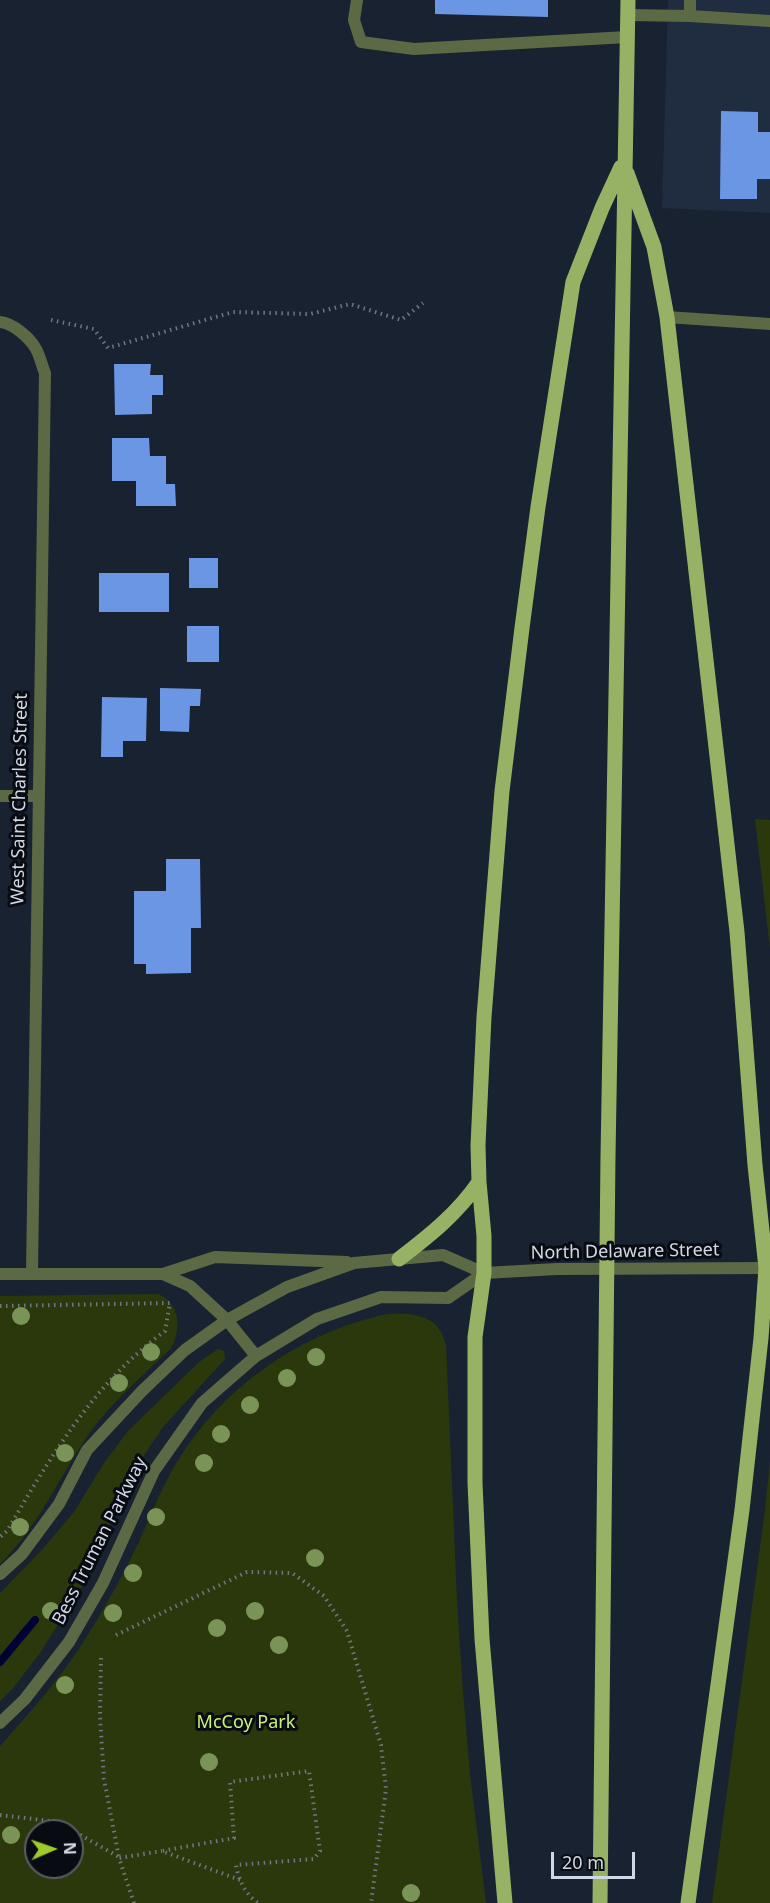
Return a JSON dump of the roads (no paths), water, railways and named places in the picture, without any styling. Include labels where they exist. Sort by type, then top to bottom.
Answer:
[{"type":"main road","points":[[600,1903],[608,1156],[628,8]]},
{"type":"main road","points":[[624,162],[654,247],[667,317],[737,932],[755,1165],[768,1268],[742,1510],[688,1903]]},
{"type":"main road","points":[[506,1903],[482,1639],[475,1483],[475,1337],[484,1273],[484,1236],[479,1182],[484,1017],[500,815],[538,507],[573,282],[602,208],[624,162]]},
{"type":"main road","points":[[399,1259],[446,1222],[464,1204],[479,1182]]},
{"type":"street","points":[[357,0],[354,20],[361,42],[414,49],[627,38]]},
{"type":"street","points":[[690,0],[690,16]]},
{"type":"street","points":[[628,8],[690,16],[770,21]]},
{"type":"street","points":[[667,317],[770,324]]},
{"type":"street","name":"West Saint Charles Street","points":[[0,322],[5,322],[21,333],[36,348],[45,373],[32,1273]]},
{"type":"street","points":[[0,796],[38,796]]},
{"type":"street","points":[[0,1274],[163,1274],[215,1257],[354,1263],[443,1255],[484,1273]]},
{"type":"street","points":[[0,1574],[22,1554],[59,1504],[87,1450],[142,1391],[185,1350],[227,1320],[286,1287],[354,1263]]},
{"type":"street","name":"North Delaware Street","points":[[484,1273],[557,1269],[768,1268]]},
{"type":"street","name":"Bess Truman Parkway","points":[[0,1723],[25,1699],[69,1642],[103,1583],[154,1471],[202,1403],[256,1356],[317,1319],[381,1298],[448,1298],[484,1273]]},
{"type":"street","points":[[163,1274],[190,1286],[227,1320],[256,1356]]},
{"type":"waterway","points":[[0,1662],[35,1620]]},
{"type":"park label","name":"McCoy Park","points":[[246,1723]]}]
